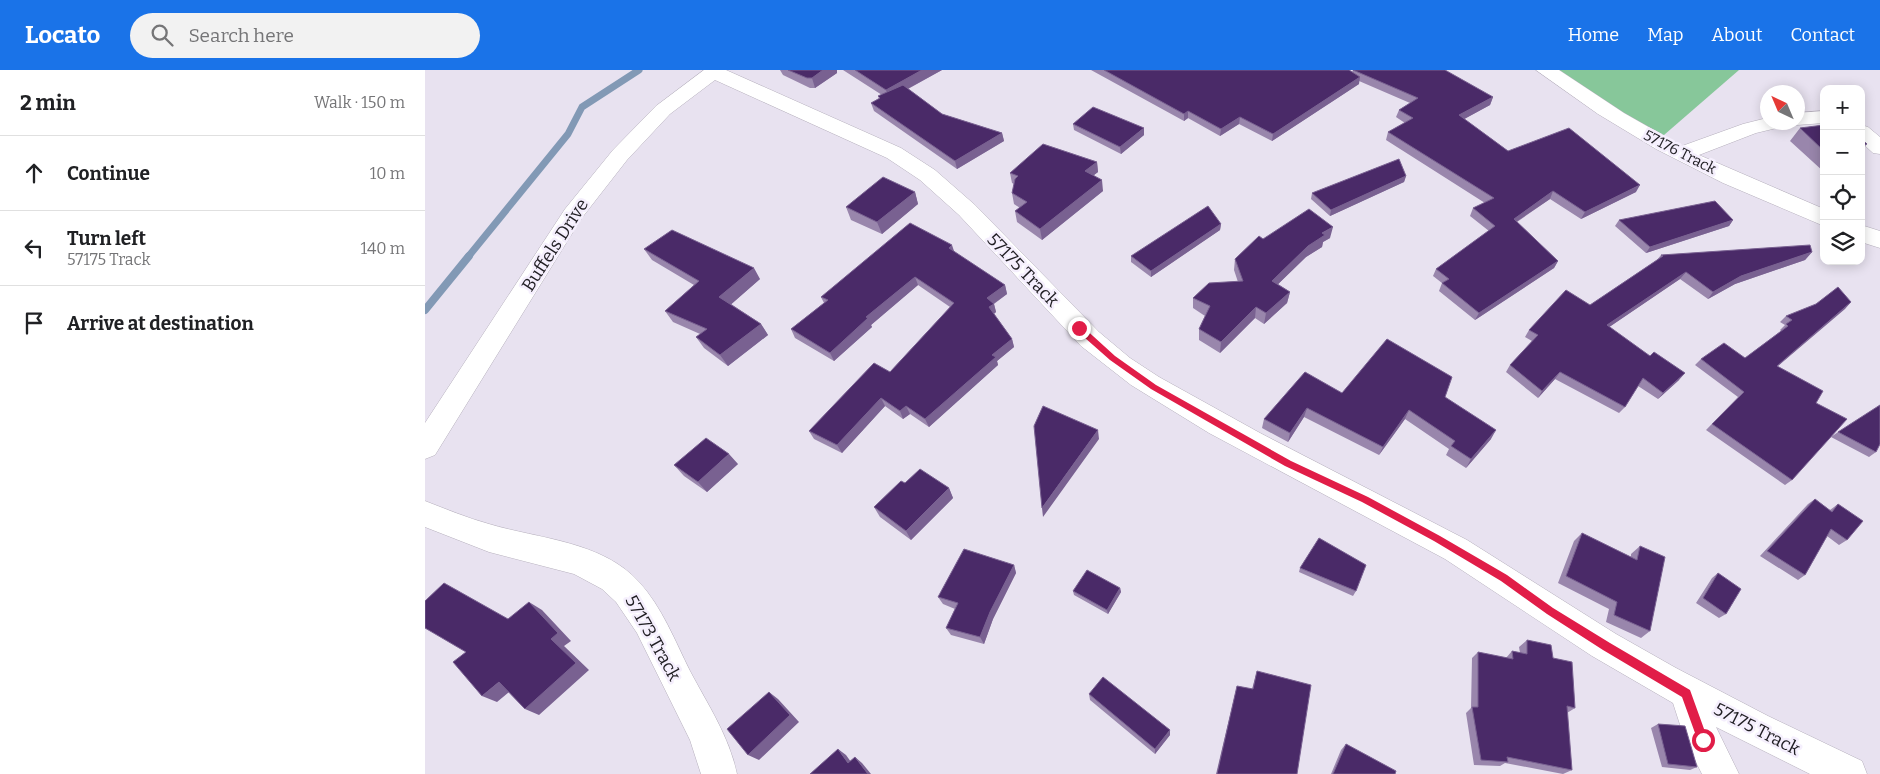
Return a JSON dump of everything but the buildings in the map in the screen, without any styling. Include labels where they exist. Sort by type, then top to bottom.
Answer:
[{"type":"street","name":"57176 Track","points":[[1546,70],[1611,114],[1681,154],[1737,181],[1820,216]]},
{"type":"street","name":"Buffels Drive","points":[[425,447],[573,214],[620,156],[663,110],[715,71]]},
{"type":"street","name":"57175 Track","points":[[715,71],[894,153],[946,191],[1079,328],[1112,358],[1154,387],[1288,463],[1365,500],[1437,538],[1504,578],[1550,611],[1686,693],[1849,774]]},
{"type":"street","points":[[1805,118],[1820,117]]},
{"type":"street","points":[[1681,154],[1760,126]]},
{"type":"street","points":[[1865,135],[1880,148]]},
{"type":"street","points":[[1865,234],[1880,240]]},
{"type":"street","name":"57173 Track","points":[[425,514],[489,538],[576,560],[605,573],[627,591],[651,629],[718,766],[719,774]]},
{"type":"street","points":[[1686,693],[1703,740],[1721,774]]},
{"type":"green space","points":[[1557,70],[1739,70],[1664,135],[1639,125]]},
{"type":"waterway","points":[[468,257],[568,134],[582,107],[639,70]]},
{"type":"waterway","points":[[425,310],[469,256]]},
{"type":"route","points":[[1079,328],[1112,358],[1154,387],[1288,463],[1365,500],[1437,538],[1504,578],[1550,611],[1686,693],[1703,740]]}]
